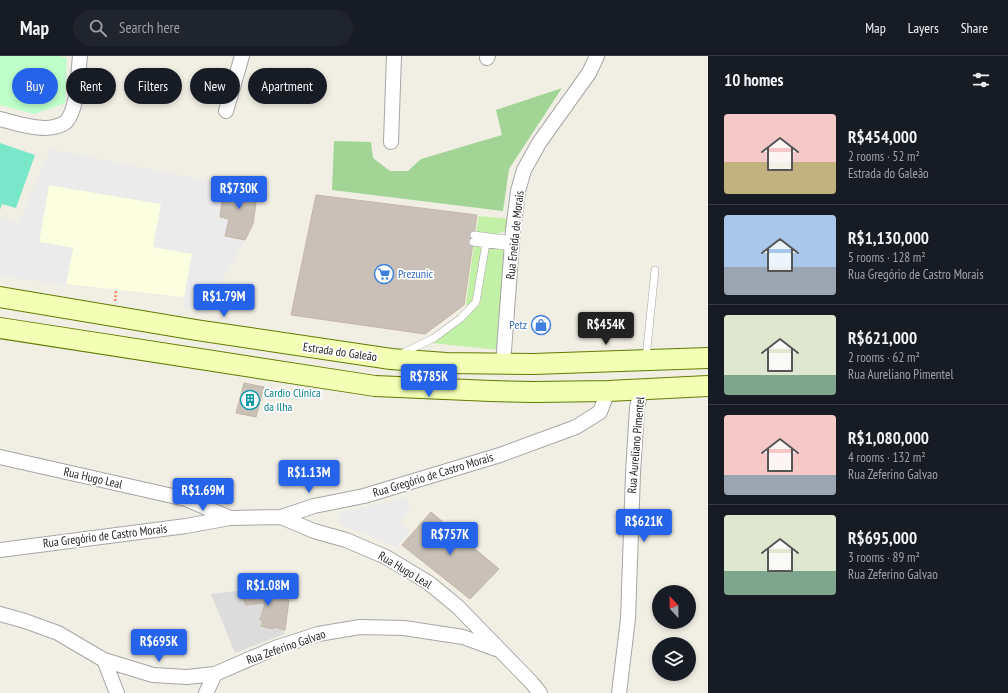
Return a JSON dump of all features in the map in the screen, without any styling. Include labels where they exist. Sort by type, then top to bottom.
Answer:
[{"type":"main road","name":"Estrada do Galeão","points":[[0,297],[196,330],[391,359],[446,363],[533,364],[708,358]]},
{"type":"main road","points":[[0,328],[375,386],[491,391],[608,391],[708,386]]},
{"type":"main road","points":[[375,386],[416,381],[482,384],[492,383],[500,376],[503,364]]},
{"type":"street","points":[[0,119],[28,126],[46,128],[65,123],[71,114],[75,98],[80,56]]},
{"type":"street","points":[[226,111],[242,56]]},
{"type":"street","points":[[391,142],[394,56]]},
{"type":"street","name":"Rua Eneida de Morais","points":[[503,364],[512,243],[518,191],[524,170],[539,143],[589,73],[597,56]]},
{"type":"street","name":"Rua Aureliano Pimentel","points":[[618,693],[628,619],[632,473],[637,408],[641,389]]},
{"type":"street","name":"Rua Gregório de Castro Morais","points":[[0,550],[186,526],[230,518],[281,517],[314,506],[364,496],[500,455],[547,439],[576,427],[600,412],[608,391]]},
{"type":"street","name":"Rua Hugo Leal","points":[[0,457],[186,499],[230,518]]},
{"type":"street","points":[[186,499],[190,509],[190,517],[186,526]]},
{"type":"street","points":[[314,506],[310,516],[310,522],[314,530]]},
{"type":"street","name":"Rua Hugo Leal","points":[[281,517],[314,530],[346,540],[386,557],[429,583],[458,607],[540,693]]},
{"type":"street","name":"Rua Zeferino Galvao","points":[[0,614],[58,633],[104,660],[153,675],[187,678],[215,674],[275,648],[311,636],[360,626],[404,628],[463,637],[500,650]]},
{"type":"street","points":[[104,660],[117,693]]},
{"type":"street","points":[[206,693],[215,674]]},
{"type":"lane","points":[[474,239],[512,243],[486,243],[474,239]]},
{"type":"lane","points":[[391,359],[434,338],[461,318],[476,302],[486,243]]},
{"type":"lane","points":[[646,361],[655,270]]},
{"type":"shaded area","points":[[50,149],[224,184],[220,217],[229,219],[225,236],[245,240],[207,307],[206,313],[183,307],[192,254],[153,247],[161,204],[49,185],[39,242],[73,248],[66,285],[0,276],[0,216],[18,224]]},
{"type":"shaded area","points":[[49,185],[161,204],[192,254],[184,297],[66,284],[73,248],[39,242]]},
{"type":"shaded area","points":[[407,497],[410,510],[401,522],[409,531],[397,547],[338,523],[339,513]]},
{"type":"shaded area","points":[[291,584],[284,634],[235,653],[211,594]]},
{"type":"green space","points":[[0,56],[59,56],[67,58],[65,103],[34,114],[0,105]]},
{"type":"green space","points":[[562,88],[509,169],[503,211],[332,190],[334,141],[371,142],[373,158],[390,171],[408,171],[421,159],[502,135],[496,110]]},
{"type":"green space","points":[[0,143],[35,155],[16,208],[2,204],[0,210]]},
{"type":"green space","points":[[479,216],[512,219],[512,228],[494,235],[476,233]]},
{"type":"green space","points":[[474,244],[484,245],[475,300],[467,306],[466,304]]},
{"type":"green space","points":[[489,247],[509,249],[499,350],[432,343],[463,320],[480,303]]},
{"type":"building","points":[[224,184],[258,189],[253,224],[245,240],[225,236],[229,219],[220,217]]},
{"type":"building","name":"Prezunic","points":[[316,195],[477,215],[464,305],[425,334],[291,315]]},
{"type":"building","name":"Cardio Clínica da Ilha","points":[[244,383],[264,387],[256,417],[236,413]]},
{"type":"building","points":[[431,512],[499,569],[470,599],[402,545]]},
{"type":"building","points":[[266,587],[265,597],[289,600],[285,630],[261,626],[263,620],[260,620],[265,603],[246,605],[239,590]]},
{"type":"place","name":"Prezunic","points":[[384,274]]},
{"type":"place","name":"Petz","points":[[541,325]]},
{"type":"place","name":"Cardio Clínica da Ilha","points":[[250,400]]}]
